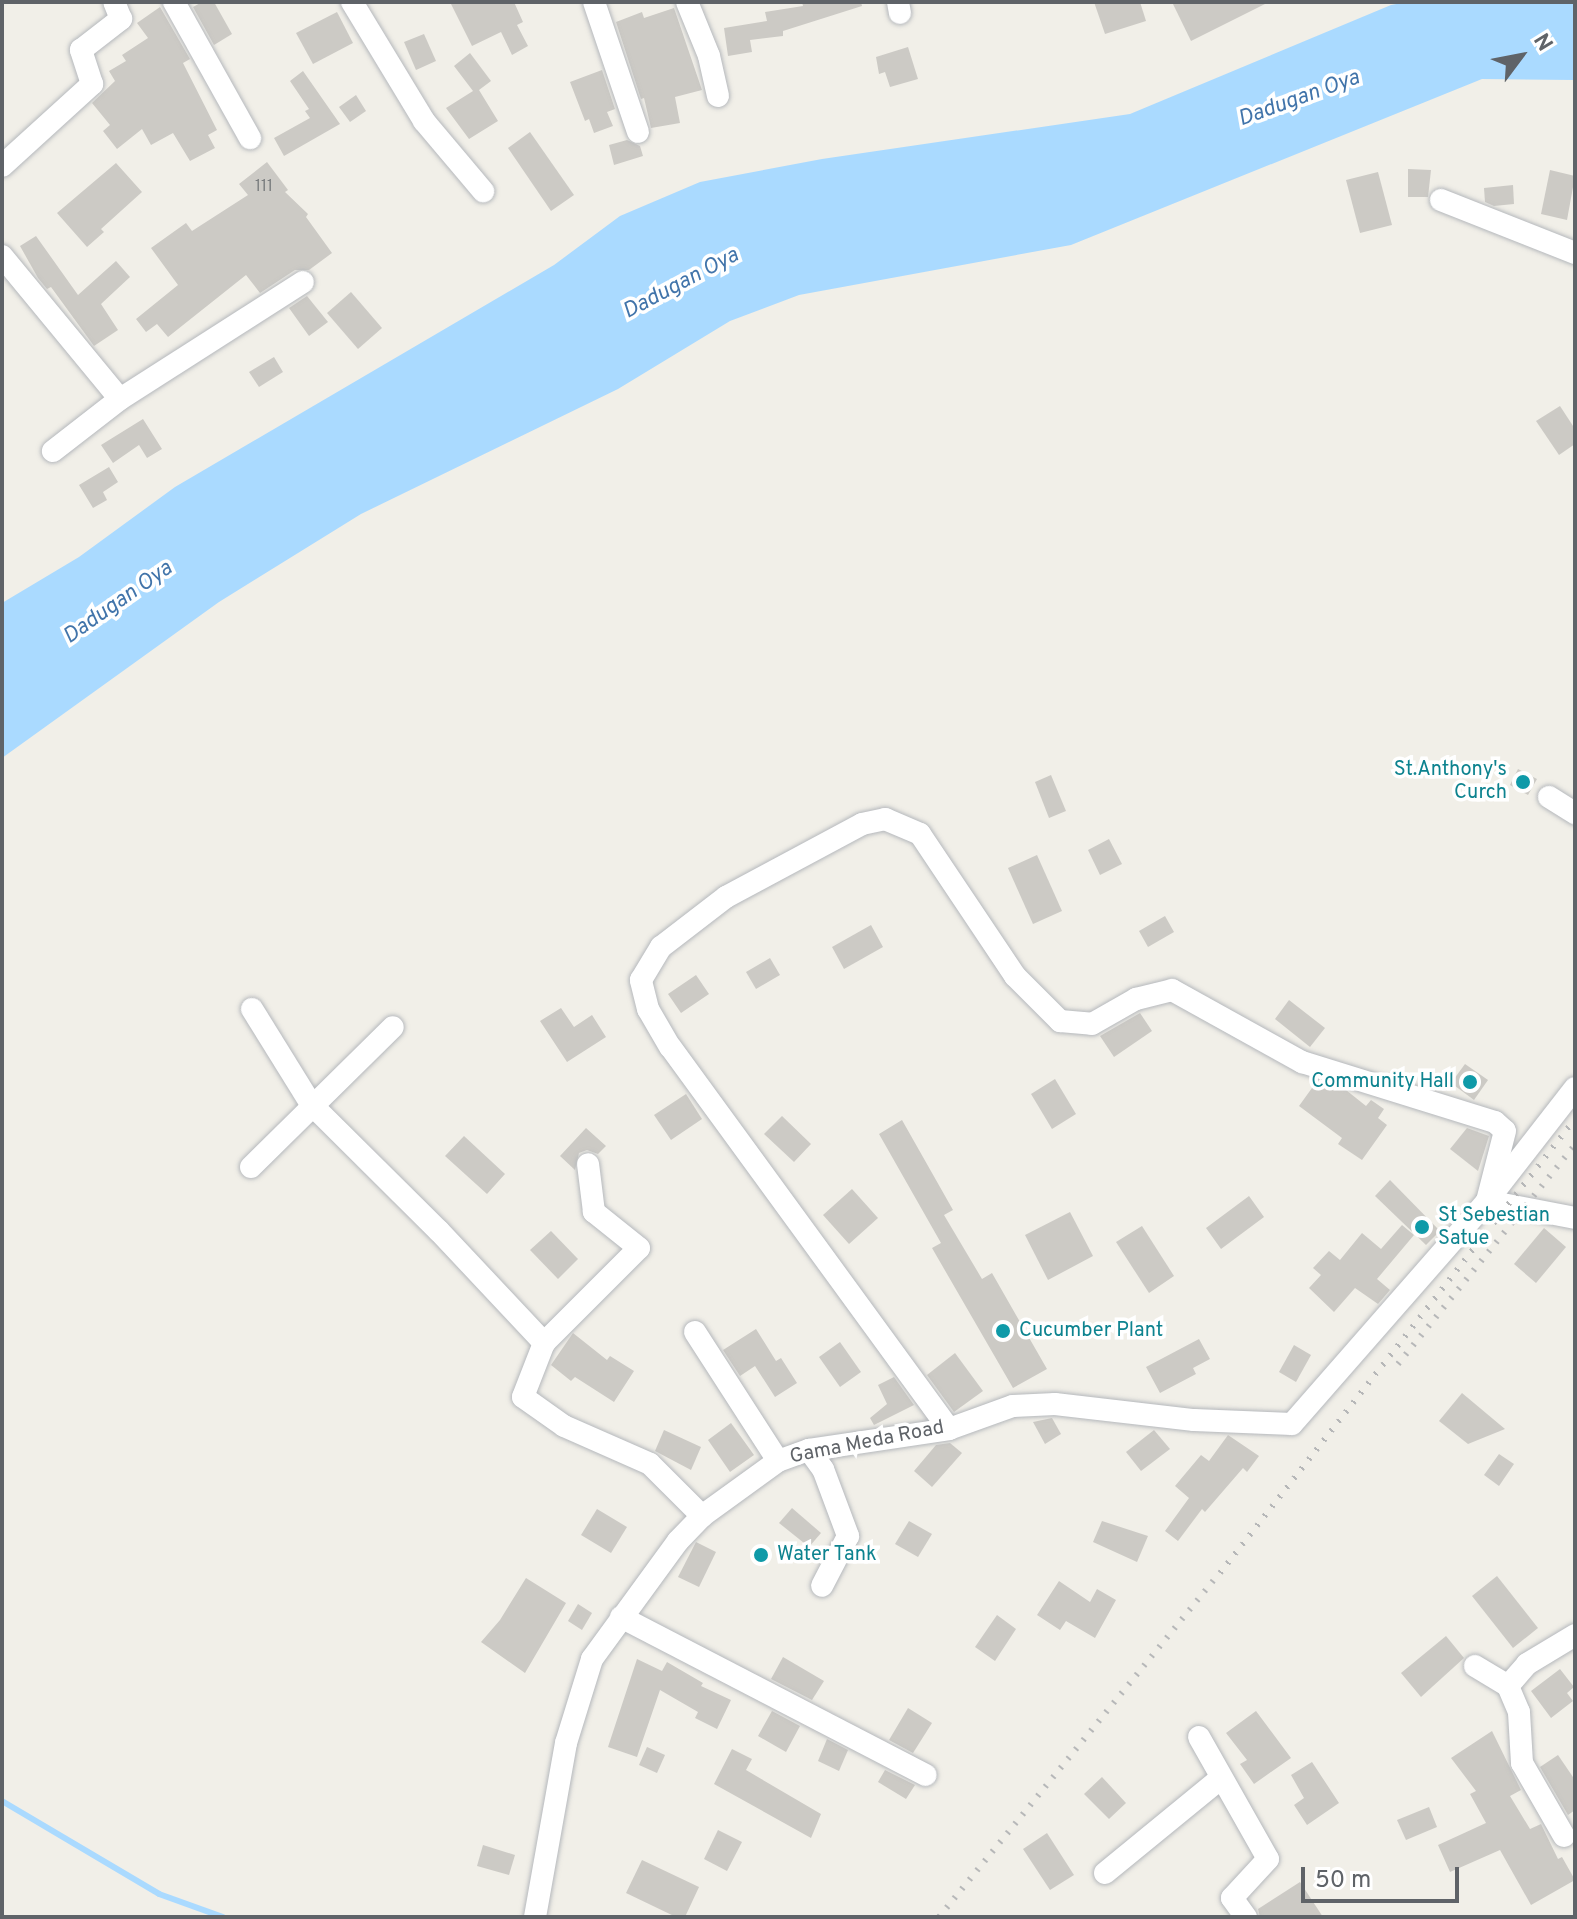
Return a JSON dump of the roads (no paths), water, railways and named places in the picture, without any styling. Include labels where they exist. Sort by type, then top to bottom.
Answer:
[{"type":"street","points":[[2,166],[92,84],[81,50],[121,19],[114,2]]},
{"type":"street","points":[[174,2],[250,138]]},
{"type":"street","points":[[352,2],[424,121],[483,191]]},
{"type":"street","points":[[594,2],[638,132]]},
{"type":"street","points":[[687,2],[709,56],[718,96]]},
{"type":"street","points":[[1441,200],[1575,253]]},
{"type":"street","points":[[2,256],[120,399]]},
{"type":"street","points":[[53,451],[120,399],[303,282]]},
{"type":"street","points":[[1549,797],[1575,813]]},
{"type":"street","points":[[949,1429],[670,1047],[648,1009],[641,980],[661,947],[726,897],[862,824],[885,819],[920,834],[1015,976],[1060,1021],[1092,1024],[1136,999],[1172,990],[1302,1062],[1495,1122],[1505,1131],[1487,1201],[1575,1218]]},
{"type":"street","points":[[252,1009],[313,1106],[439,1231],[544,1343]]},
{"type":"street","points":[[251,1167],[393,1027]]},
{"type":"street","name":"Gama Meda Road","points":[[535,1917],[566,1743],[592,1659],[678,1541],[702,1516],[778,1461],[809,1450],[949,1429],[1013,1406],[1055,1404],[1194,1420],[1292,1424],[1487,1201],[1575,1088]]},
{"type":"street","points":[[588,1164],[594,1212],[639,1248],[544,1343],[523,1397],[564,1426],[650,1464],[702,1516]]},
{"type":"street","points":[[695,1332],[778,1461]]},
{"type":"street","points":[[809,1450],[823,1469],[848,1536],[822,1586]]},
{"type":"street","points":[[621,1617],[926,1775]]},
{"type":"street","points":[[1508,1686],[1527,1664],[1575,1635]]},
{"type":"street","points":[[1475,1666],[1508,1686],[1519,1712],[1522,1763],[1564,1836]]},
{"type":"street","points":[[1199,1737],[1268,1859],[1232,1898],[1246,1917]]},
{"type":"street","points":[[1105,1873],[1220,1779]]},
{"type":"water","name":"Dadugan Oya","points":[[1407,2],[1575,2],[1575,80],[1482,79],[1071,245],[799,295],[730,321],[618,389],[361,514],[219,602],[2,758],[2,603],[79,557],[175,487],[554,265],[620,216],[700,182],[822,159],[1130,114],[1391,5]]},
{"type":"waterway","points":[[2,1801],[159,1894],[223,1917]]},
{"type":"railway","points":[[939,1917],[1220,1573],[1575,1119]]},
{"type":"railway","points":[[1398,1364],[1575,1145]]},
{"type":"place","name":"St.Anthony's Curch","points":[[1523,782]]},
{"type":"place","name":"Community Hall","points":[[1470,1082]]},
{"type":"place","name":"St Sebestian Satue","points":[[1422,1227]]},
{"type":"place","name":"Cucumber Plant","points":[[1003,1331]]},
{"type":"place","name":"Water Tank","points":[[761,1555]]}]
